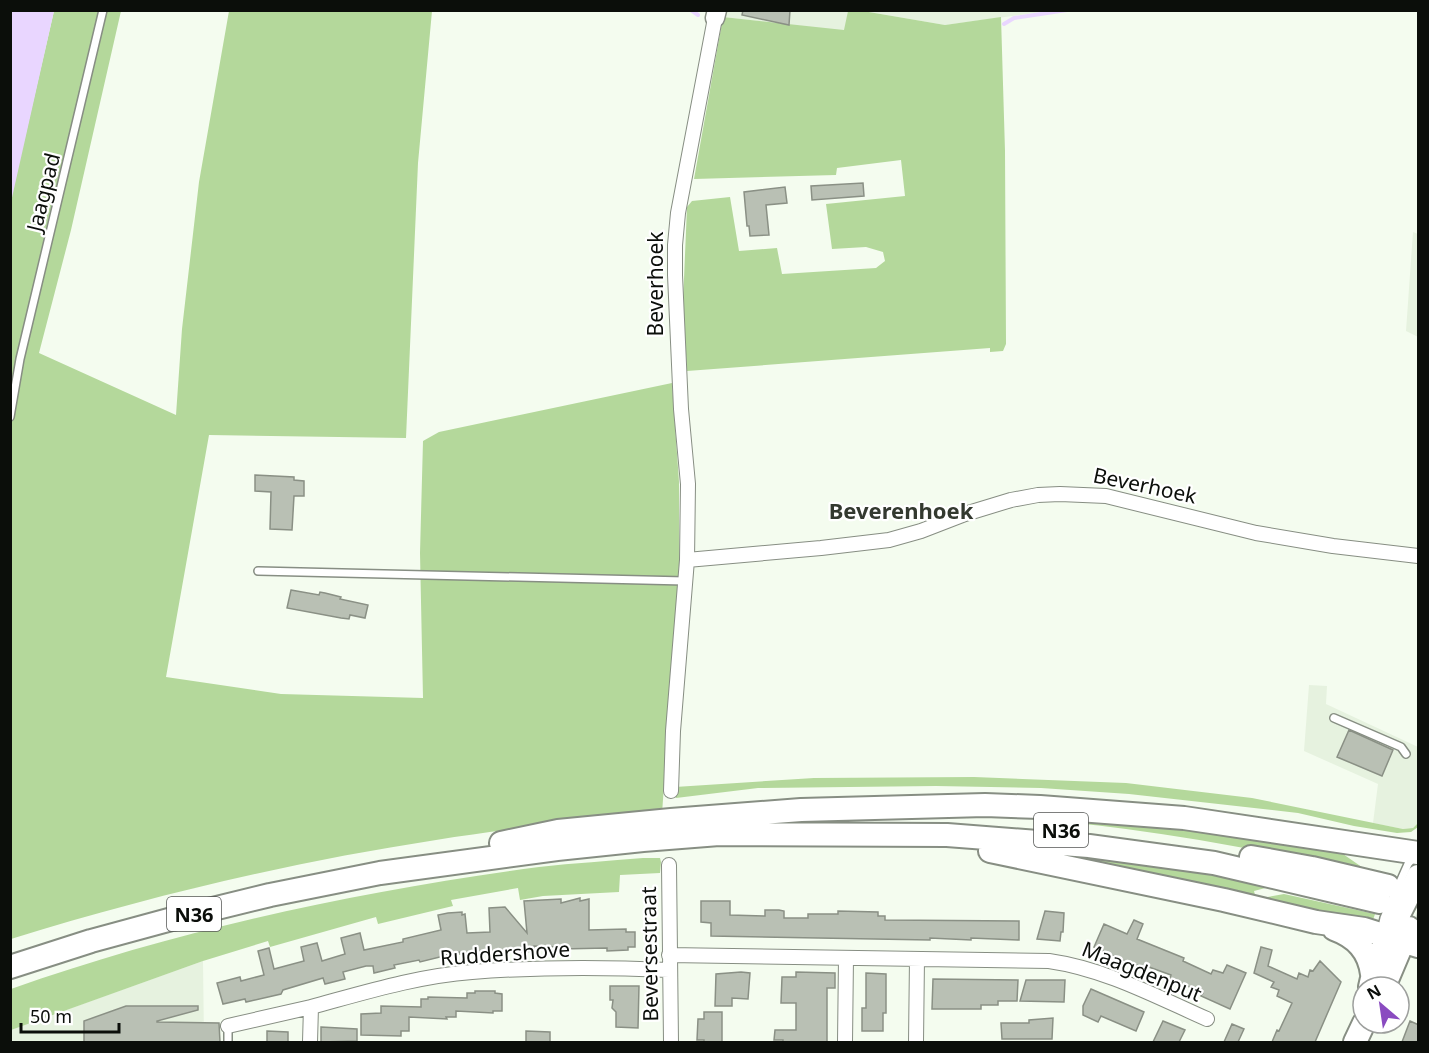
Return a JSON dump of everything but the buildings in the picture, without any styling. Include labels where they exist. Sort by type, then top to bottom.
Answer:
[{"type":"main road","points":[[731,816],[801,810],[985,805],[1040,807],[1184,818],[1418,853]]},
{"type":"main road","name":"N36","points":[[10,967],[91,941],[172,919],[558,831],[662,820],[731,816],[915,820],[1092,833],[1208,849],[1312,868],[1384,894],[1214,863],[1089,846],[947,835],[719,834],[558,849],[380,873]]},
{"type":"main road","points":[[858,834],[1001,852],[1316,922],[1364,929],[1404,940]]},
{"type":"main road","points":[[1404,940],[1419,876]]},
{"type":"main road","points":[[1382,975],[1404,940],[1419,907]]},
{"type":"main road","points":[[1316,922],[1349,935],[1369,959],[1377,975]]},
{"type":"street","name":"Beverhoek","points":[[671,791],[673,731],[687,560],[688,484],[681,409],[675,245],[678,213],[716,14]]},
{"type":"street","name":"Beverhoek","points":[[687,560],[890,540],[1011,500],[1060,494],[1106,496],[1256,533],[1333,546],[1419,556]]},
{"type":"street","name":"Beversestraat","points":[[669,865],[671,1042]]},
{"type":"street","name":"Maagdenput","points":[[669,962],[846,958],[1068,963],[1106,974],[1207,1019]]},
{"type":"street","points":[[845,1042],[846,958]]},
{"type":"street","points":[[916,1042],[917,959]]},
{"type":"street","name":"Ruddershove","points":[[228,1026],[311,1007],[390,985],[471,972],[619,968],[669,962]]},
{"type":"street","points":[[310,1042],[311,1007]]},
{"type":"lane","name":"Jaagpad","points":[[10,417],[20,359],[103,10]]},
{"type":"lane","points":[[258,571],[685,581]]},
{"type":"lane","points":[[1334,718],[1401,747],[1406,754]]},
{"type":"lane","points":[[1404,940],[1384,918],[1408,864],[1418,853]]},
{"type":"lane","points":[[228,1026],[228,1042]]},
{"type":"shaded area","points":[[10,11],[54,11],[11,202]]},
{"type":"shaded area","points":[[725,11],[848,11],[845,31],[723,17]]},
{"type":"shaded area","points":[[863,11],[1049,11],[945,25]]},
{"type":"shaded area","points":[[1413,232],[1418,234],[1418,337],[1406,331]]},
{"type":"shaded area","points":[[1309,685],[1327,686],[1326,704],[1418,747],[1418,823],[1413,828],[1403,829],[1373,823],[1378,784],[1304,751]]},
{"type":"shaded area","points":[[203,961],[204,1042],[11,1042],[10,1030]]},
{"type":"green space","points":[[54,11],[121,11],[71,230],[39,353],[176,415],[182,329],[199,182],[229,11],[432,11],[418,163],[406,438],[209,435],[166,677],[281,694],[423,698],[420,553],[423,441],[439,432],[672,383],[679,482],[679,565],[662,814],[492,832],[328,859],[115,908],[11,939],[10,202]]},
{"type":"green space","points":[[848,11],[863,11],[945,25],[1001,17],[1005,151],[1006,344],[1003,351],[990,352],[990,348],[687,371],[683,303],[687,207],[692,201],[730,197],[739,251],[777,248],[782,274],[876,268],[885,261],[883,252],[866,247],[832,249],[826,204],[905,196],[901,160],[837,168],[836,175],[694,179],[723,17],[844,30]]},
{"type":"green space","points":[[974,777],[1126,783],[1252,798],[1403,829],[1413,828],[1418,823],[1418,827],[1411,832],[1397,833],[1298,813],[1129,794],[1041,788],[936,786],[758,788],[676,798],[674,795],[675,787],[814,778]]},
{"type":"green space","points":[[1066,813],[1347,848],[1343,854],[1369,872],[1157,833],[986,815]]},
{"type":"green space","points":[[1039,852],[1157,866],[1273,886],[1254,891],[1256,899],[1284,894],[1375,914],[1371,926]]},
{"type":"green space","points":[[660,858],[660,873],[620,875],[619,892],[543,896],[520,900],[518,888],[451,900],[453,906],[378,924],[376,917],[270,947],[268,941],[203,961],[11,1030],[11,989],[140,948],[206,930],[338,900],[405,888],[539,867]]},
{"type":"waterway","points":[[691,10],[698,15]]},
{"type":"waterway","points":[[1004,24],[1014,18],[1067,10]]},
{"type":"tunnel","points":[[1385,904],[1418,912]]},
{"type":"district","name":"Beverenhoek","points":[[901,510]]}]
